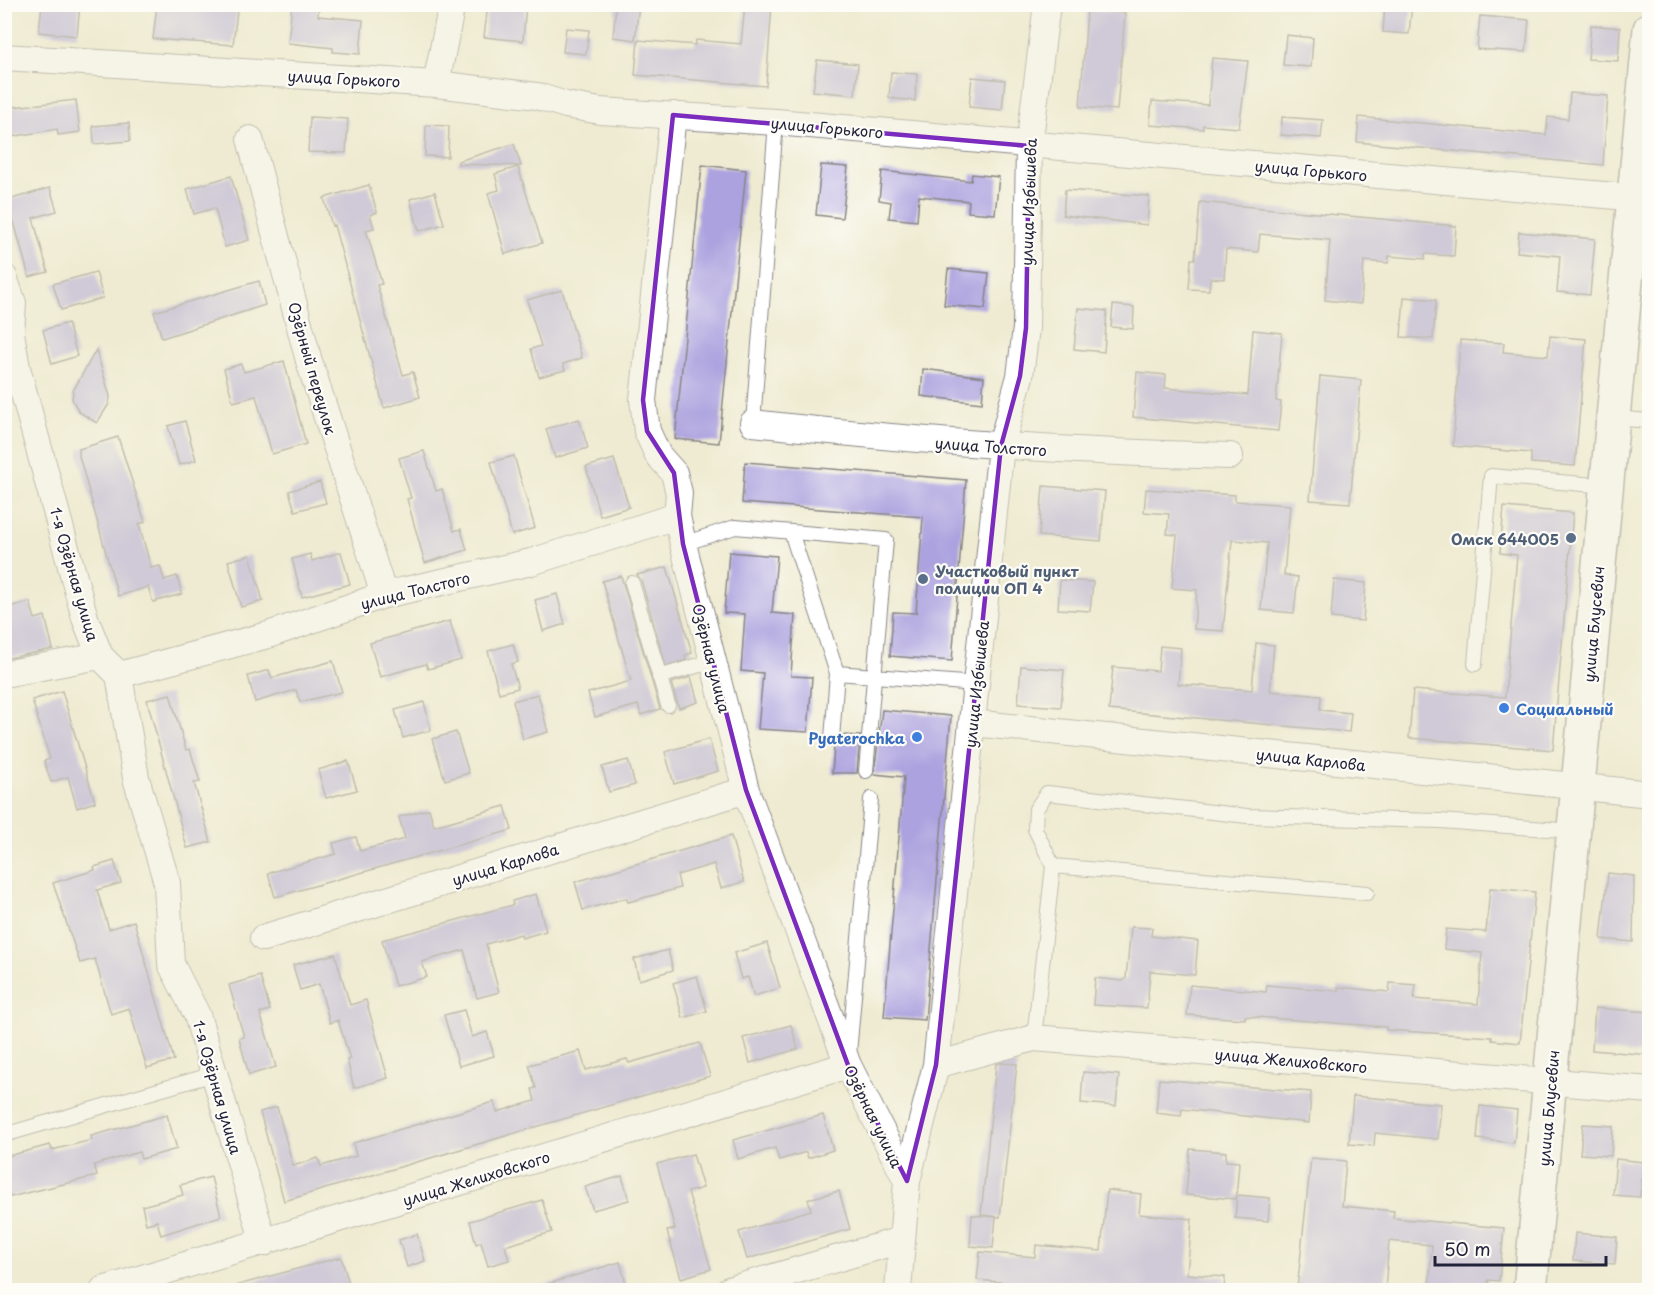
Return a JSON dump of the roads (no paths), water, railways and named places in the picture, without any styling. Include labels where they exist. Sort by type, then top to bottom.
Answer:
[{"type":"main road","name":"улица Блусевич","points":[[1530,1290],[1606,486],[1642,198],[1650,29]]},
{"type":"street","points":[[436,84],[452,4]]},
{"type":"street","name":"улица Избышева","points":[[899,1290],[907,1181],[936,1065],[1001,446],[1020,376],[1026,328],[1029,146],[1047,4]]},
{"type":"street","name":"улица Горького","points":[[4,57],[436,84],[537,96],[566,105],[600,111],[776,122],[1642,198]]},
{"type":"street","name":"Озёрная улица","points":[[674,115],[643,400],[647,431],[658,455],[674,473],[679,492],[677,516],[683,544],[746,790],[848,1065],[907,1181]]},
{"type":"street","name":"Озёрный переулок","points":[[250,139],[309,362],[384,595]]},
{"type":"street","name":"1-я Озёрная улица","points":[[4,277],[13,303],[11,333],[17,368],[85,618],[100,656],[119,675],[136,778],[167,883],[171,964],[197,1015],[264,1243]]},
{"type":"street","name":"улица Толстого","points":[[753,423],[927,442],[1230,456]]},
{"type":"street","name":"улица Толстого","points":[[119,675],[268,635],[384,595],[531,562],[677,516]]},
{"type":"street","points":[[4,675],[100,656]]},
{"type":"street","name":"улица Карлова","points":[[973,723],[1650,794]]},
{"type":"street","name":"улица Карлова","points":[[263,938],[746,790]]},
{"type":"street","name":"улица Желиховского","points":[[936,1065],[1034,1038],[1650,1090]]},
{"type":"street","name":"улица Желиховского","points":[[103,1290],[848,1065]]},
{"type":"street","points":[[729,1290],[901,1240]]},
{"type":"lane","points":[[753,423],[776,122]]},
{"type":"lane","points":[[1613,418],[1650,421]]},
{"type":"lane","points":[[1475,664],[1491,476],[1606,486]]},
{"type":"lane","points":[[683,544],[735,527],[886,540],[866,771]]},
{"type":"lane","points":[[791,532],[837,672],[832,739]]},
{"type":"lane","points":[[632,582],[668,705]]},
{"type":"lane","points":[[659,677],[713,661]]},
{"type":"lane","points":[[837,672],[976,684]]},
{"type":"lane","points":[[1034,1038],[1053,866],[1035,829],[1036,809],[1047,793],[1247,816],[1440,821],[1574,831]]},
{"type":"lane","points":[[848,1065],[871,799]]},
{"type":"lane","points":[[1053,866],[1367,893]]},
{"type":"lane","points":[[4,1135],[214,1074]]},
{"type":"place","name":"Омск 644005","points":[[1571,538]]},
{"type":"place","name":"Участковый пункт полиции ОП 4","points":[[923,579]]},
{"type":"place","name":"Социальный","points":[[1504,708]]},
{"type":"place","name":"Pyaterochka","points":[[917,737]]}]
